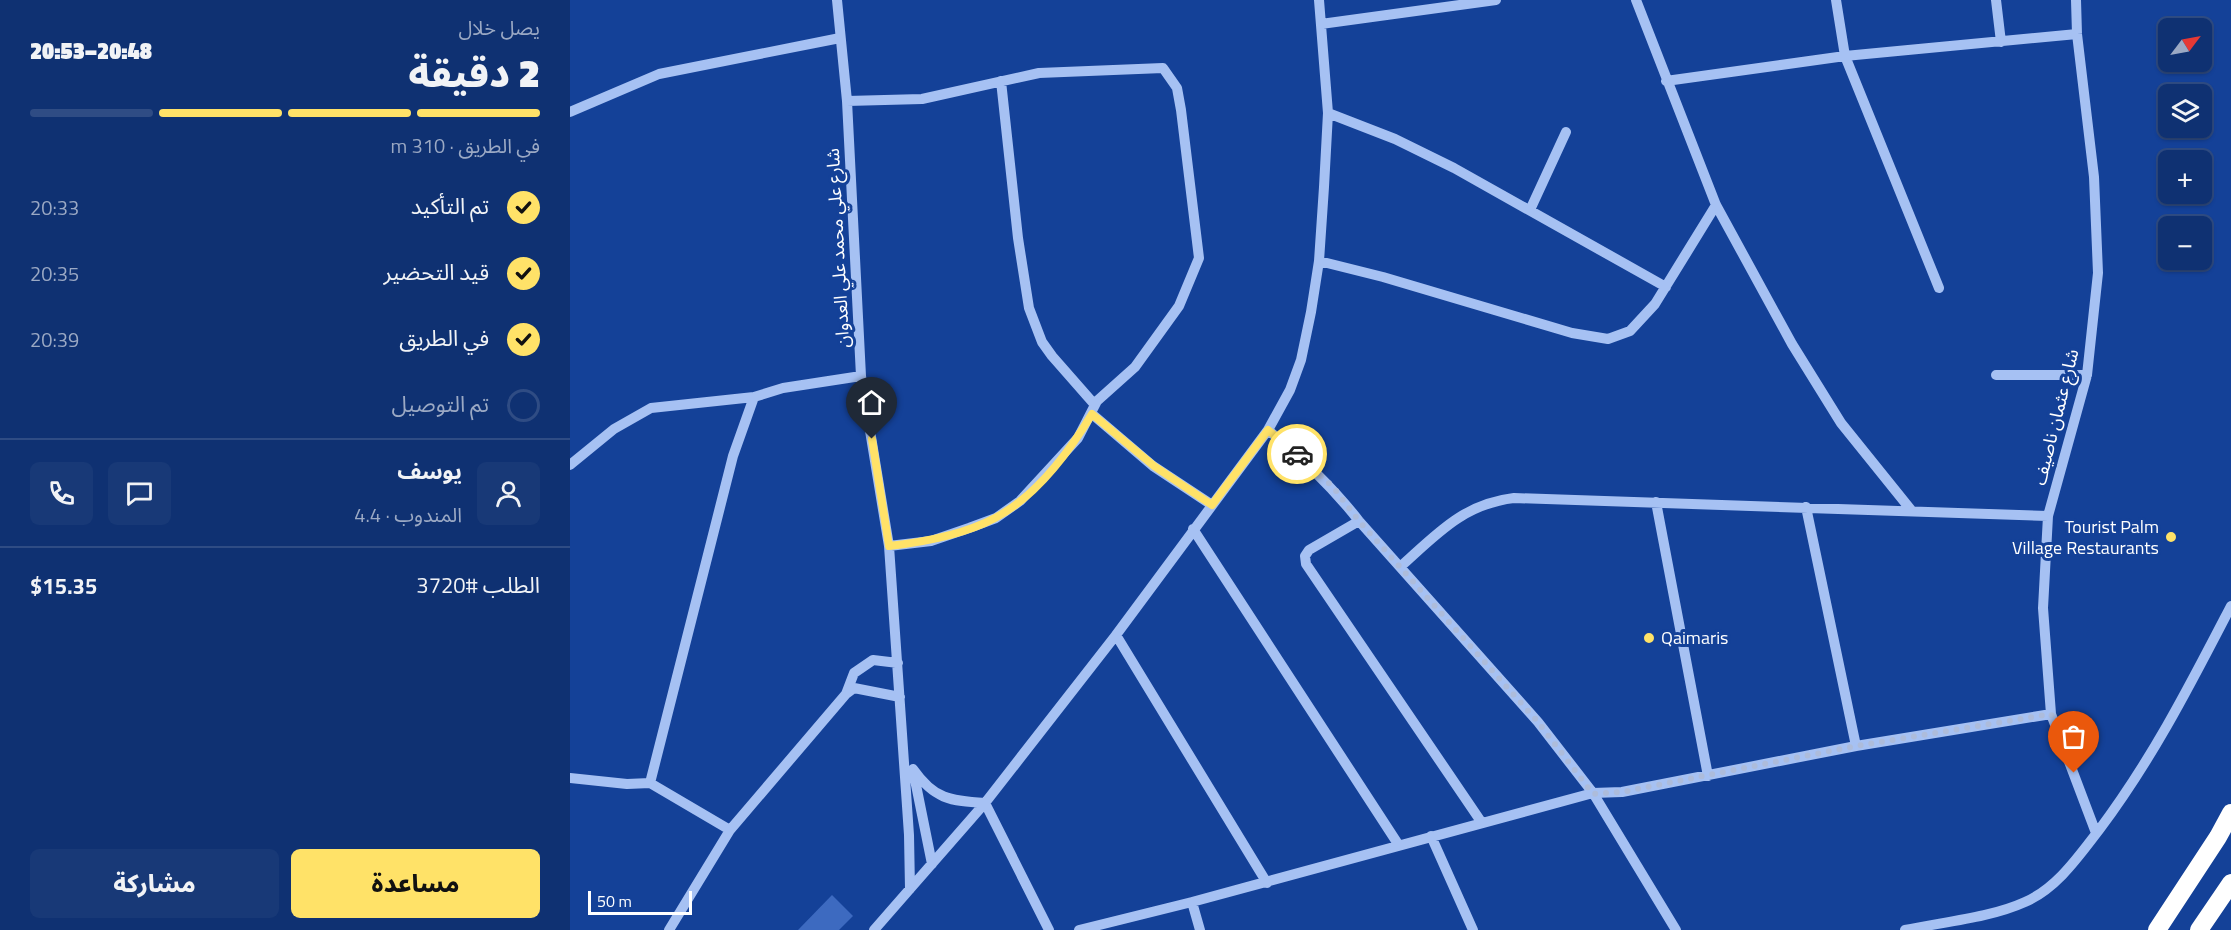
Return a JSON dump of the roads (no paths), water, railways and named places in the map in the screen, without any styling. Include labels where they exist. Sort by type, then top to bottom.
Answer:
[{"type":"highway","points":[[2157,930],[2218,837],[2231,813]]},
{"type":"highway","points":[[2199,930],[2231,883]]},
{"type":"street","name":"شارع علي محمد علي العدوان","points":[[837,0],[847,101],[861,376],[889,546],[909,835],[909,889]]},
{"type":"street","points":[[874,930],[985,803],[1116,635],[1268,430],[1290,390],[1301,360],[1319,261],[1328,113],[1319,0]]},
{"type":"street","points":[[1321,24],[1496,0]]},
{"type":"street","points":[[1636,0],[1716,205],[1792,344],[1841,423],[1911,510]]},
{"type":"street","points":[[1836,0],[1845,56],[1939,288]]},
{"type":"street","points":[[1996,0],[2001,42]]},
{"type":"street","name":"شارع عثمان ناصيف","points":[[2076,0],[2077,34],[2097,214],[2098,273],[2087,375],[2048,516],[2043,608],[2051,714],[2097,833]]},
{"type":"street","points":[[1666,81],[1845,56],[2077,34]]},
{"type":"street","points":[[570,112],[642,80],[688,66],[840,38]]},
{"type":"street","points":[[847,101],[922,99],[1039,73],[1163,68],[1177,88],[1199,258],[1179,306],[1157,338],[1135,367],[1094,410],[1078,438],[1039,483],[996,518],[931,541],[889,546]]},
{"type":"street","points":[[1001,81],[1018,238],[1029,308],[1042,342],[1094,410],[1154,466],[1212,505]]},
{"type":"street","points":[[1328,113],[1395,139],[1530,210],[1666,287]]},
{"type":"street","points":[[1530,210],[1566,132]]},
{"type":"street","points":[[1319,261],[1383,277],[1597,339],[1619,337],[1641,322],[1666,287],[1716,205]]},
{"type":"street","points":[[1996,375],[2087,375]]},
{"type":"street","points":[[570,465],[614,429],[651,408],[754,397],[783,388],[861,376]]},
{"type":"street","points":[[650,783],[733,456],[754,397]]},
{"type":"street","points":[[1268,430],[1333,487],[1359,521],[1538,722],[1593,794],[1676,930]]},
{"type":"street","points":[[1400,567],[1455,519],[1476,506],[1514,498],[2048,516]]},
{"type":"street","points":[[1656,502],[1708,776]]},
{"type":"street","points":[[1806,507],[1856,746]]},
{"type":"street","points":[[1359,521],[1309,550],[1305,555],[1306,564],[1482,823]]},
{"type":"street","points":[[1193,529],[1398,844]]},
{"type":"street","points":[[1905,930],[2009,908],[2026,902],[2067,872],[2156,748],[2231,606]]},
{"type":"street","points":[[1116,635],[1267,883]]},
{"type":"street","points":[[846,694],[854,673],[867,663],[873,660],[898,663]]},
{"type":"street","points":[[669,930],[730,830],[846,694],[854,688],[900,697]]},
{"type":"street","points":[[1079,930],[1267,883],[1398,844],[1593,794],[1622,792],[1856,746],[2051,714]]},
{"type":"street","name":"شارع علي محمد علي العدوان","points":[[903,744],[913,769],[932,864]]},
{"type":"street","points":[[913,769],[926,787],[947,799],[985,803]]},
{"type":"street","points":[[570,777],[627,784],[650,783],[730,830]]},
{"type":"street","points":[[985,803],[1049,930]]},
{"type":"street","points":[[1431,836],[1473,930]]},
{"type":"street","points":[[1192,902],[1200,930]]},
{"type":"place","name":"Tourist Palm Village Restaurants","points":[[2171,537]]},
{"type":"place","name":"Qaimaris","points":[[1649,638]]}]
